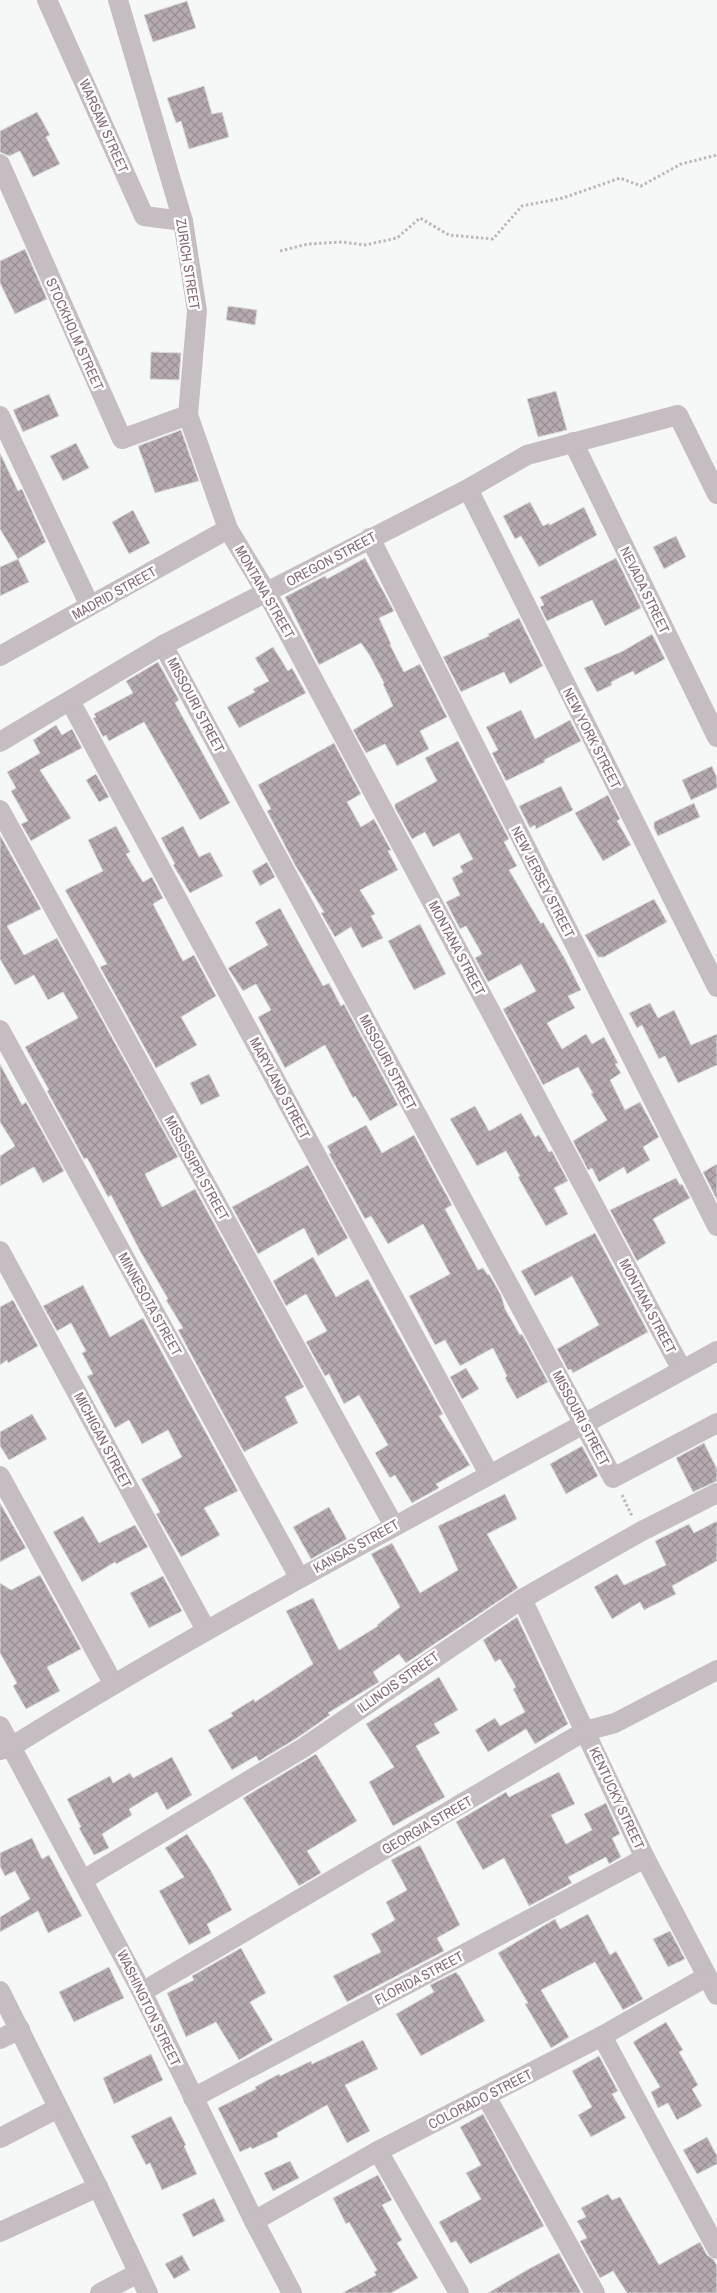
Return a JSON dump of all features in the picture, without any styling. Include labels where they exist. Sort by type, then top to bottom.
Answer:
[{"type":"street","name":"WARSAW STREET","points":[[47,0],[144,216],[183,221]]},
{"type":"street","name":"ZURICH STREET","points":[[118,0],[183,221],[197,311],[188,415],[228,529]]},
{"type":"street","name":"STOCKHOLM STREET","points":[[0,164],[122,439],[188,415]]},
{"type":"street","name":"OREGON STREET","points":[[0,742],[163,645],[468,489],[527,455],[678,415],[717,494]]},
{"type":"street","points":[[0,416],[90,606]]},
{"type":"street","name":"NEVADA STREET","points":[[573,442],[717,737]]},
{"type":"street","name":"NEW YORK STREET","points":[[468,489],[717,987]]},
{"type":"street","name":"MONTANA STREET","points":[[228,529],[267,593],[682,1370]]},
{"type":"street","name":"MADRID STREET","points":[[0,656],[228,529]]},
{"type":"street","name":"NEW JERSEY STREET","points":[[370,538],[717,1226]]},
{"type":"street","name":"MISSOURI STREET","points":[[163,645],[614,1478]]},
{"type":"street","name":"MARYLAND STREET","points":[[70,701],[489,1474]]},
{"type":"street","name":"MISSISSIPPI STREET","points":[[0,810],[394,1526]]},
{"type":"street","name":"MINNESOTA STREET","points":[[0,1030],[299,1577]]},
{"type":"street","name":"MICHIGAN STREET","points":[[0,1250],[206,1630]]},
{"type":"street","name":"KANSAS STREET","points":[[5,1749],[113,1683],[299,1577],[584,1424],[717,1350]]},
{"type":"street","points":[[614,1478],[717,1423]]},
{"type":"street","points":[[0,1476],[113,1683]]},
{"type":"street","name":"ILLINOIS STREET","points":[[83,1880],[303,1748],[522,1599],[640,1532],[717,1493]]},
{"type":"street","name":"KENTUCKY STREET","points":[[522,1599],[645,1858],[717,1995]]},
{"type":"street","name":"GEORGIA STREET","points":[[142,1992],[586,1731],[615,1723],[717,1670]]},
{"type":"street","name":"WASHINGTON STREET","points":[[0,1726],[5,1749],[83,1880],[142,1992],[254,2221],[292,2293]]},
{"type":"street","name":"FLORIDA STREET","points":[[193,2098],[645,1858]]},
{"type":"street","name":"COLORADO STREET","points":[[254,2221],[378,2151],[602,2036],[706,1977]]},
{"type":"street","points":[[0,1991],[98,2187],[148,2293]]},
{"type":"street","points":[[0,2039],[20,2029]]},
{"type":"street","points":[[602,2036],[717,2248]]},
{"type":"street","points":[[486,2096],[595,2293]]},
{"type":"street","points":[[0,2138],[58,2108]]},
{"type":"street","points":[[378,2151],[459,2293]]},
{"type":"street","points":[[0,2232],[98,2187]]},
{"type":"street","points":[[100,2293],[138,2273]]},
{"type":"path","points":[[280,251],[308,244],[342,242],[365,245],[397,238],[420,218],[450,235],[493,238],[522,206],[563,198],[620,178],[640,186],[681,164],[717,155]]},
{"type":"path","points":[[614,1478],[640,1532]]},
{"type":"building","points":[[187,1],[196,28],[153,42],[144,15]]},
{"type":"building","points":[[204,86],[212,114],[222,112],[229,137],[189,149],[181,121],[176,123],[167,98]]},
{"type":"building","points":[[37,112],[50,135],[46,137],[60,164],[33,177],[20,151],[9,156],[0,152],[0,131]]},
{"type":"building","points":[[25,249],[47,299],[15,314],[0,283],[0,261]]},
{"type":"building","points":[[228,306],[257,310],[255,325],[226,320]]},
{"type":"building","points":[[151,352],[181,353],[179,380],[150,379]]},
{"type":"building","points":[[556,391],[567,430],[538,437],[527,399]]},
{"type":"building","points":[[49,394],[59,416],[23,432],[13,410]]},
{"type":"building","points":[[181,430],[199,481],[155,493],[138,446]]},
{"type":"building","points":[[76,443],[89,468],[63,481],[50,456]]},
{"type":"building","points":[[0,453],[18,491],[22,489],[46,542],[18,559],[0,529]]},
{"type":"building","points":[[530,502],[543,526],[549,523],[550,525],[584,507],[597,535],[539,567],[521,536],[515,539],[503,516]]},
{"type":"building","points":[[133,510],[150,543],[129,554],[112,522]]},
{"type":"building","points":[[676,536],[686,557],[664,569],[653,547]]},
{"type":"building","points":[[365,558],[394,611],[379,618],[390,645],[404,672],[420,664],[447,717],[420,731],[429,749],[397,766],[385,744],[366,753],[353,730],[393,706],[370,656],[361,643],[319,665],[285,597],[325,576],[327,579]]},
{"type":"building","points":[[616,558],[641,608],[605,626],[592,600],[547,621],[540,607],[544,605],[540,597]]},
{"type":"building","points":[[18,559],[29,582],[0,596],[0,567]]},
{"type":"building","points":[[519,618],[543,666],[510,684],[504,672],[461,692],[443,657],[489,636],[488,634]]},
{"type":"building","points":[[652,634],[665,659],[635,675],[633,671],[611,682],[612,685],[597,692],[584,668],[623,651]]},
{"type":"building","points":[[273,647],[288,671],[292,668],[306,693],[239,728],[227,707],[255,692],[253,689],[269,681],[255,658]]},
{"type":"building","points":[[158,662],[179,700],[175,703],[230,803],[200,820],[144,722],[109,741],[106,735],[103,737],[93,718],[96,717],[94,714],[133,693],[126,681]]},
{"type":"building","points":[[521,710],[535,739],[570,720],[581,741],[544,760],[545,762],[506,781],[492,753],[498,750],[486,727]]},
{"type":"building","points":[[56,725],[62,735],[72,729],[82,748],[40,770],[71,818],[31,841],[21,824],[28,821],[11,791],[16,788],[7,772],[40,753],[33,740]]},
{"type":"building","points":[[458,741],[509,839],[504,842],[517,866],[509,870],[541,924],[543,922],[581,990],[568,996],[575,1008],[547,1023],[562,1049],[586,1034],[592,1044],[604,1037],[618,1063],[615,1064],[621,1073],[610,1080],[625,1110],[640,1102],[659,1137],[643,1147],[650,1160],[627,1174],[624,1167],[599,1182],[592,1168],[588,1170],[573,1141],[607,1120],[591,1094],[593,1093],[578,1067],[543,1085],[503,1009],[536,991],[521,964],[488,982],[475,958],[482,954],[466,926],[460,929],[446,902],[460,895],[452,878],[463,872],[460,866],[473,859],[459,833],[433,847],[425,832],[412,839],[395,808],[395,804],[437,781],[425,758]]},
{"type":"building","points":[[334,743],[361,794],[347,802],[361,827],[374,819],[391,850],[388,851],[398,870],[360,890],[375,914],[371,916],[383,938],[362,948],[351,927],[335,937],[321,913],[324,912],[295,865],[267,811],[271,809],[258,785]]},
{"type":"building","points":[[712,766],[717,778],[717,788],[691,800],[682,780]]},
{"type":"building","points":[[96,774],[109,797],[99,802],[86,780]]},
{"type":"building","points":[[561,786],[573,810],[536,829],[535,825],[530,828],[519,806]]},
{"type":"building","points":[[608,795],[620,819],[617,821],[631,845],[603,861],[575,813]]},
{"type":"building","points":[[694,803],[700,817],[658,836],[654,828],[654,822]]},
{"type":"building","points":[[116,826],[130,852],[126,854],[143,882],[152,877],[163,898],[153,904],[183,961],[194,955],[216,996],[181,1017],[197,1045],[156,1068],[100,967],[107,964],[65,890],[103,871],[88,840]]},
{"type":"building","points":[[183,826],[199,857],[210,852],[223,876],[190,893],[173,865],[175,864],[161,838]]},
{"type":"building","points":[[0,835],[41,909],[7,926],[24,955],[57,938],[178,1157],[145,1174],[162,1207],[195,1189],[304,1387],[285,1397],[298,1423],[244,1452],[178,1330],[183,1328],[166,1300],[168,1299],[111,1195],[108,1197],[87,1158],[84,1159],[25,1047],[78,1018],[63,992],[48,1000],[34,975],[15,985],[0,959]]},
{"type":"building","points":[[267,862],[275,877],[260,886],[252,871]]},
{"type":"building","points":[[654,899],[667,922],[604,957],[598,957],[585,935]]},
{"type":"building","points":[[280,908],[323,986],[329,983],[341,1006],[344,1004],[398,1105],[370,1121],[355,1096],[353,1098],[325,1045],[285,1068],[258,1017],[271,1010],[256,984],[243,991],[228,968],[268,945],[255,922]]},
{"type":"building","points":[[420,924],[446,974],[414,990],[388,941]]},
{"type":"building","points":[[650,1003],[658,1018],[674,1010],[691,1045],[717,1034],[717,1065],[678,1083],[665,1056],[659,1059],[642,1025],[637,1028],[629,1013]]},
{"type":"building","points":[[0,1064],[22,1105],[26,1102],[64,1171],[43,1183],[34,1167],[0,1186],[0,1156],[15,1146],[0,1122]]},
{"type":"building","points":[[209,1074],[220,1096],[201,1105],[190,1083]]},
{"type":"building","points":[[475,1106],[489,1131],[521,1113],[535,1137],[539,1135],[549,1152],[552,1151],[568,1181],[554,1188],[568,1214],[546,1226],[518,1177],[520,1176],[506,1151],[477,1166],[450,1119]]},
{"type":"building","points":[[366,1125],[382,1153],[414,1135],[452,1205],[445,1209],[478,1270],[483,1268],[489,1274],[501,1295],[505,1309],[520,1335],[522,1334],[548,1382],[517,1399],[505,1378],[507,1376],[493,1348],[460,1366],[445,1340],[435,1345],[409,1296],[450,1274],[423,1224],[388,1244],[371,1216],[365,1219],[329,1154],[331,1153],[327,1146]]},
{"type":"building","points":[[717,1164],[717,1200],[703,1172]]},
{"type":"building","points":[[308,1165],[348,1238],[318,1256],[304,1228],[258,1254],[232,1207]]},
{"type":"building","points":[[676,1178],[690,1198],[653,1219],[666,1243],[637,1261],[610,1210]]},
{"type":"building","points":[[595,1233],[648,1332],[573,1373],[571,1369],[568,1370],[557,1349],[599,1325],[572,1276],[535,1296],[521,1271]]},
{"type":"building","points":[[313,1257],[336,1297],[368,1279],[443,1414],[439,1416],[470,1465],[436,1484],[439,1488],[412,1503],[395,1475],[390,1478],[375,1453],[388,1445],[359,1395],[344,1404],[329,1374],[325,1376],[306,1342],[327,1331],[306,1294],[286,1306],[273,1281]]},
{"type":"building","points":[[83,1285],[110,1337],[143,1318],[238,1491],[204,1508],[220,1535],[181,1557],[156,1514],[160,1512],[141,1479],[182,1457],[168,1430],[142,1444],[129,1420],[115,1428],[87,1376],[93,1374],[82,1353],[86,1351],[71,1323],[57,1331],[43,1306]]},
{"type":"building","points":[[13,1300],[38,1346],[8,1363],[7,1360],[0,1365],[0,1307]]},
{"type":"building","points":[[466,1368],[479,1389],[462,1399],[450,1377]]},
{"type":"building","points":[[32,1414],[47,1439],[9,1460],[0,1446],[0,1432]]},
{"type":"building","points":[[704,1443],[717,1469],[717,1481],[693,1492],[676,1458]]},
{"type":"building","points":[[582,1446],[598,1476],[566,1494],[550,1464]]},
{"type":"building","points":[[505,1494],[517,1519],[487,1534],[518,1588],[406,1663],[399,1654],[373,1672],[379,1682],[328,1713],[330,1715],[259,1761],[256,1756],[232,1770],[208,1730],[233,1716],[231,1713],[254,1699],[255,1702],[313,1664],[286,1611],[313,1598],[339,1650],[378,1626],[400,1607],[371,1554],[392,1543],[420,1593],[458,1570],[438,1526]]},
{"type":"building","points":[[0,1503],[26,1548],[0,1562]]},
{"type":"building","points":[[329,1507],[347,1539],[311,1559],[293,1527]]},
{"type":"building","points":[[83,1516],[99,1543],[135,1525],[148,1547],[116,1564],[115,1562],[82,1582],[53,1532]]},
{"type":"building","points":[[717,1521],[717,1561],[672,1586],[676,1594],[644,1610],[640,1602],[612,1619],[594,1587],[617,1574],[624,1585],[666,1565],[655,1541],[689,1524],[694,1533]]},
{"type":"building","points":[[40,1575],[81,1649],[47,1667],[60,1691],[26,1709],[13,1686],[17,1683],[0,1653],[0,1583],[11,1590]]},
{"type":"building","points":[[163,1576],[182,1611],[149,1628],[130,1593]]},
{"type":"building","points":[[517,1617],[568,1724],[535,1744],[526,1729],[488,1752],[475,1730],[495,1718],[500,1726],[525,1712],[513,1689],[516,1687],[500,1659],[495,1662],[483,1640]]},
{"type":"building","points":[[439,1677],[458,1710],[434,1724],[440,1733],[416,1746],[445,1797],[393,1826],[369,1782],[394,1767],[366,1724]]},
{"type":"building","points":[[316,1754],[357,1821],[307,1851],[321,1873],[299,1886],[243,1798]]},
{"type":"building","points":[[172,1757],[192,1795],[167,1810],[157,1792],[129,1809],[132,1815],[102,1834],[109,1848],[94,1855],[79,1828],[81,1827],[67,1799],[110,1776],[113,1783],[130,1773],[133,1778]]},
{"type":"building","points":[[559,1772],[575,1804],[551,1815],[566,1844],[592,1830],[584,1814],[606,1803],[620,1834],[612,1838],[621,1857],[609,1864],[606,1857],[568,1877],[572,1883],[529,1906],[504,1858],[483,1870],[456,1822],[506,1792],[509,1797]]},
{"type":"building","points":[[187,1834],[211,1871],[232,1910],[207,1924],[211,1933],[189,1945],[159,1891],[184,1877],[165,1848]]},
{"type":"building","points":[[32,1838],[42,1859],[49,1855],[82,1916],[48,1933],[38,1911],[0,1932],[0,1917],[30,1899],[15,1871],[5,1876],[0,1866],[0,1853]]},
{"type":"building","points":[[420,1845],[460,1925],[437,1938],[444,1951],[347,2002],[333,1976],[381,1952],[371,1934],[395,1920],[386,1902],[407,1890],[391,1860]]},
{"type":"building","points":[[588,1914],[610,1955],[616,1951],[643,1999],[623,2010],[595,1962],[541,1990],[569,2037],[551,2048],[525,2004],[528,2003],[498,1953],[555,1919],[560,1929]]},
{"type":"building","points":[[670,1931],[685,1959],[668,1967],[653,1939]]},
{"type":"building","points":[[241,1948],[266,1993],[250,2002],[273,2040],[239,2060],[216,2022],[186,2037],[167,1993],[194,1980],[192,1976]]},
{"type":"building","points":[[109,1967],[124,1998],[74,2022],[59,1992]]},
{"type":"building","points":[[456,1972],[485,2021],[421,2056],[396,2014],[434,1992],[430,1985]]},
{"type":"building","points":[[666,2022],[683,2050],[679,2052],[698,2085],[692,2089],[702,2106],[677,2120],[668,2103],[658,2108],[651,2092],[660,2087],[633,2042]]},
{"type":"building","points":[[363,2040],[378,2069],[345,2085],[370,2131],[347,2143],[327,2105],[277,2133],[278,2137],[252,2149],[251,2147],[240,2152],[218,2108],[256,2089],[255,2087],[279,2074],[280,2076],[311,2061],[312,2064]]},
{"type":"building","points":[[151,2054],[163,2080],[114,2104],[103,2078]]},
{"type":"building","points":[[599,2056],[618,2091],[612,2094],[626,2118],[591,2137],[578,2115],[592,2107],[572,2071]]},
{"type":"building","points":[[483,2114],[544,2226],[470,2264],[456,2241],[451,2243],[439,2222],[481,2199],[466,2173],[481,2165],[460,2127]]},
{"type":"building","points":[[171,2116],[186,2145],[184,2146],[197,2174],[162,2190],[150,2163],[146,2165],[131,2136]]},
{"type":"building","points":[[707,2137],[717,2156],[717,2164],[697,2174],[683,2150]]},
{"type":"building","points":[[290,2161],[299,2178],[273,2191],[264,2173]]},
{"type":"building","points":[[378,2175],[392,2200],[382,2205],[402,2240],[397,2243],[418,2278],[391,2293],[342,2293],[376,2275],[374,2272],[377,2270],[349,2222],[346,2224],[333,2198]]},
{"type":"building","points":[[608,2194],[612,2200],[620,2197],[659,2265],[700,2242],[707,2255],[714,2260],[717,2266],[717,2293],[627,2293],[613,2271],[600,2278],[580,2241],[587,2238],[577,2221],[586,2217],[581,2208]]},
{"type":"building","points":[[214,2198],[225,2221],[193,2237],[182,2214]]},
{"type":"building","points":[[559,2253],[581,2293],[488,2293],[527,2270]]},
{"type":"building","points":[[182,2255],[190,2270],[174,2279],[165,2264]]}]
